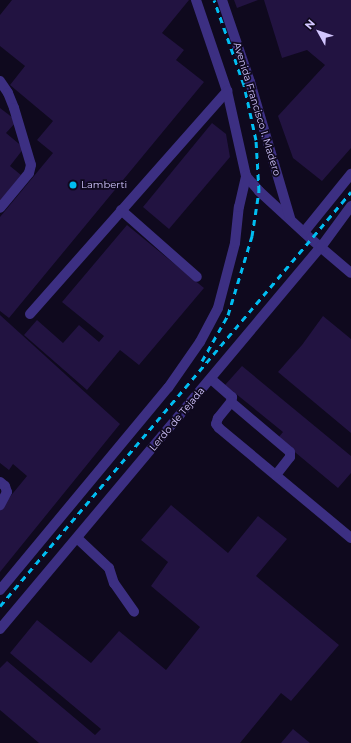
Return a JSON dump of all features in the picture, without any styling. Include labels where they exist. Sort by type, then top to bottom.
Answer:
[{"type":"street","name":"Avenida Francisco I. Madero","points":[[196,0],[227,91],[246,176],[259,191],[351,273]]},
{"type":"street","name":"Avenida Francisco I. Madero","points":[[222,0],[250,82],[290,218]]},
{"type":"street","points":[[0,81],[8,93],[14,108],[31,165],[29,173],[0,208]]},
{"type":"street","points":[[30,314],[227,91]]},
{"type":"street","points":[[304,232],[351,174]]},
{"type":"street","points":[[0,590],[168,388],[200,342],[218,308],[235,243],[246,176]]},
{"type":"street","name":"Lerdo de Tejada","points":[[2,624],[77,538],[211,379],[321,247],[351,206]]},
{"type":"street","points":[[121,210],[197,277]]},
{"type":"street","points":[[211,379],[232,397],[231,402],[218,418],[216,424],[351,538]]},
{"type":"street","points":[[231,402],[290,452],[290,457],[276,475]]},
{"type":"street","points":[[0,482],[5,486],[7,492],[0,505]]},
{"type":"street","points":[[77,538],[109,568],[114,583],[134,612]]},
{"type":"building","name":"Lamberti","points":[[12,0],[189,0],[162,33],[184,50],[176,60],[204,82],[9,318],[0,311],[0,217],[53,153],[37,140],[53,121],[10,85],[25,66],[0,46],[0,15]]},
{"type":"building","points":[[234,0],[258,0],[237,8]]},
{"type":"building","points":[[264,0],[351,0],[351,148],[322,181],[293,158],[278,116],[325,65],[307,50],[282,58]]},
{"type":"building","points":[[0,108],[17,121],[6,133],[24,148],[10,166],[21,175],[0,201]]},
{"type":"building","points":[[212,123],[226,134],[230,157],[169,229],[143,207]]},
{"type":"building","points":[[127,225],[204,288],[139,365],[120,350],[87,390],[24,335],[37,320],[63,343],[79,325],[99,342],[104,336],[62,302]]},
{"type":"building","points":[[0,315],[120,424],[0,572],[0,509],[27,476],[13,464],[9,470],[0,463]]},
{"type":"building","points":[[323,316],[351,339],[351,433],[278,372],[302,345]]},
{"type":"building","points":[[242,366],[351,456],[351,473],[338,488],[278,438],[283,432],[225,385]]},
{"type":"building","points":[[171,505],[228,553],[258,516],[287,539],[256,576],[339,645],[291,701],[281,693],[240,743],[39,743],[0,710],[0,668],[7,661],[95,735],[101,729],[10,653],[37,620],[91,663],[119,631],[166,670],[200,627],[151,586],[168,562],[141,540]]},
{"type":"building","points":[[293,729],[310,743],[281,743]]},
{"type":"railway","points":[[202,361],[228,315],[252,236],[259,191],[256,140],[244,85],[214,0]]},
{"type":"railway","points":[[0,606],[351,192]]},
{"type":"place","name":"Lamberti","points":[[73,185]]}]
